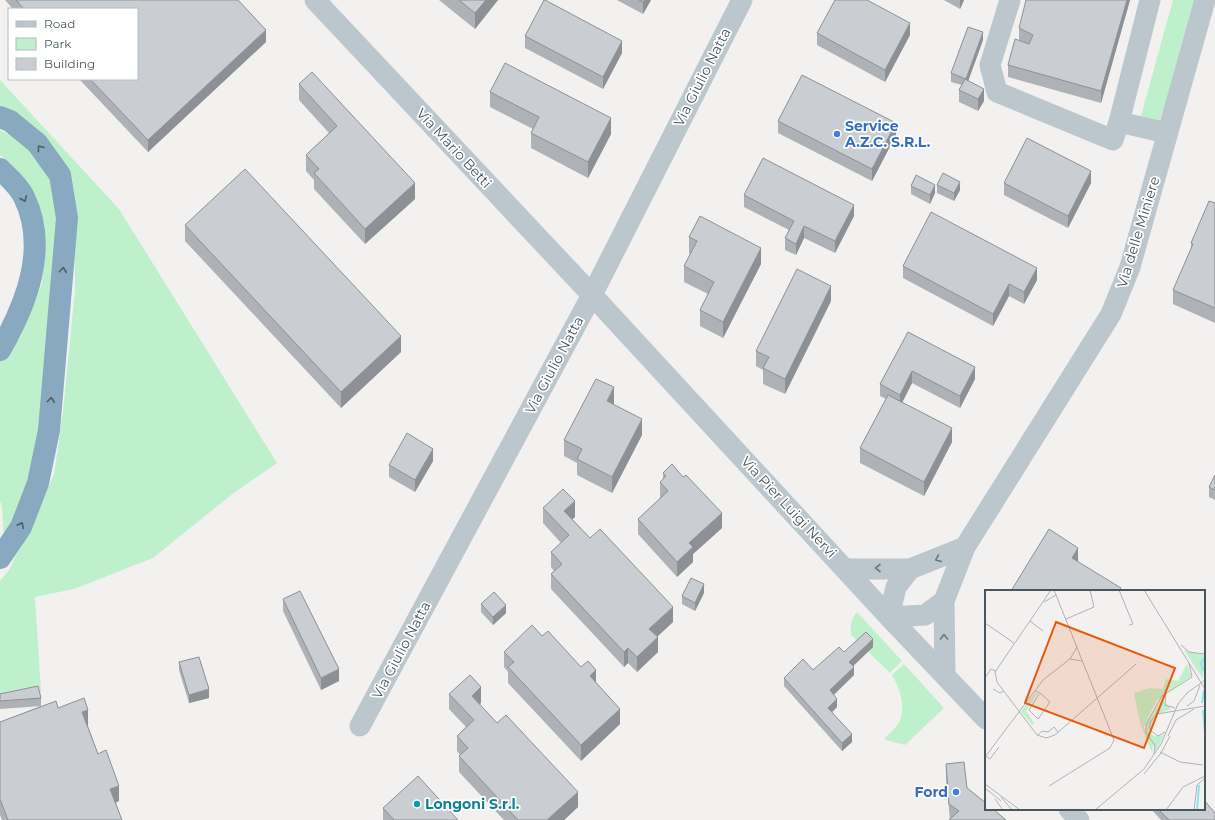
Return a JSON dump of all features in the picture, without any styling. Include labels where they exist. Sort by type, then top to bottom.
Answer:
[{"type":"highway","points":[[0,117],[10,121],[37,143],[60,176],[67,218],[49,430],[38,483],[21,528],[0,558]]},
{"type":"highway","points":[[0,169],[24,196],[33,228],[34,260],[24,304],[0,350]]},
{"type":"street","name":"Via Mario Betti","points":[[315,0],[592,295]]},
{"type":"street","name":"Via Giulio Natta","points":[[360,726],[592,295],[742,0]]},
{"type":"street","points":[[1010,0],[990,65],[997,92],[1113,140],[1119,122],[1150,0]]},
{"type":"street","name":"Via delle Miniere","points":[[945,674],[944,600],[965,547],[1111,314],[1130,267],[1205,0]]},
{"type":"street","points":[[1119,122],[1168,133]]},
{"type":"street","name":"Via Pier Luigi Nervi","points":[[592,295],[889,617],[945,674],[985,718]]},
{"type":"street","points":[[846,569],[910,570],[965,547]]},
{"type":"street","points":[[910,570],[896,586],[889,617],[925,615],[944,600]]},
{"type":"street","points":[[1070,810],[1079,820]]},
{"type":"green space","points":[[1173,0],[1196,0],[1159,124],[1139,123]]},
{"type":"green space","points":[[0,80],[119,209],[277,463],[231,495],[153,558],[74,589],[35,597],[41,692],[0,700],[0,581],[9,570],[54,475],[63,411],[75,290],[74,191],[0,108]]},
{"type":"green space","points":[[0,130],[25,143],[42,162],[55,189],[61,224],[41,435],[28,494],[4,540],[2,506],[0,501],[0,360],[20,338],[42,283],[45,248],[36,205],[17,170],[0,155]]},
{"type":"green space","points":[[857,612],[902,661],[890,673],[851,635],[851,623]]},
{"type":"green space","points":[[904,664],[944,708],[905,745],[886,740],[885,738],[895,728],[901,718],[902,706],[900,693],[892,675]]},
{"type":"building","points":[[16,0],[238,0],[266,30],[148,140],[91,80],[138,80],[138,8],[23,8]]},
{"type":"building","points":[[459,0],[486,0],[475,13]]},
{"type":"building","points":[[544,0],[622,41],[603,77],[525,36]]},
{"type":"building","points":[[835,0],[867,0],[910,23],[885,70],[817,33]]},
{"type":"building","points":[[1026,0],[1127,0],[1101,91],[1008,65],[1015,39],[1029,44],[1033,35],[1019,28]]},
{"type":"building","points":[[968,27],[983,32],[966,79],[951,73]]},
{"type":"building","points":[[505,63],[611,118],[588,162],[531,133],[539,117],[490,92]]},
{"type":"building","points":[[312,72],[415,183],[365,229],[314,173],[319,169],[306,155],[337,126],[299,84]]},
{"type":"building","name":"Service A.Z.C. S.R.L.","points":[[802,75],[896,123],[872,169],[778,121]]},
{"type":"building","points":[[965,79],[984,89],[978,99],[959,90]]},
{"type":"building","points":[[1027,138],[1091,171],[1068,216],[1004,183]]},
{"type":"building","points":[[763,158],[854,205],[835,241],[804,226],[796,244],[785,238],[794,221],[744,195]]},
{"type":"building","points":[[245,169],[401,336],[341,392],[185,225]]},
{"type":"building","points":[[943,173],[960,182],[954,193],[937,185]]},
{"type":"building","points":[[916,175],[935,185],[930,195],[911,186]]},
{"type":"building","points":[[1209,201],[1215,203],[1215,308],[1173,290],[1193,244],[1191,243]]},
{"type":"building","points":[[931,212],[1037,268],[1024,292],[1009,284],[993,314],[903,266]]},
{"type":"building","points":[[700,216],[761,248],[723,322],[700,310],[714,282],[684,266],[697,241],[689,237]]},
{"type":"building","points":[[797,269],[831,286],[785,379],[763,368],[769,357],[756,351]]},
{"type":"building","points":[[908,332],[975,367],[960,396],[912,371],[900,395],[880,384]]},
{"type":"building","points":[[596,379],[614,387],[607,401],[642,419],[612,477],[577,459],[582,449],[564,440]]},
{"type":"building","points":[[888,395],[952,428],[924,482],[860,448]]},
{"type":"building","points":[[407,433],[433,449],[415,480],[389,465]]},
{"type":"building","points":[[672,464],[683,477],[686,475],[722,513],[689,543],[693,547],[677,562],[638,519],[668,491],[660,482],[666,476],[663,473]]},
{"type":"building","points":[[1215,475],[1215,490],[1209,487]]},
{"type":"building","points":[[563,489],[575,501],[564,511],[590,538],[600,529],[673,607],[649,629],[658,637],[637,657],[628,648],[624,652],[551,574],[562,564],[551,552],[569,535],[543,508]]},
{"type":"building","points":[[1049,529],[1078,548],[1072,558],[1121,588],[1120,590],[1012,590]]},
{"type":"building","points":[[691,578],[704,584],[695,603],[682,596]]},
{"type":"building","points":[[300,591],[339,669],[321,678],[283,599]]},
{"type":"building","points":[[494,592],[506,605],[493,617],[481,604]]},
{"type":"building","points":[[532,625],[542,636],[548,631],[581,667],[588,661],[596,670],[590,676],[620,709],[581,745],[508,667],[514,662],[504,652]]},
{"type":"building","points":[[866,632],[873,639],[849,662],[854,667],[830,690],[837,699],[828,708],[852,734],[842,743],[784,678],[803,659],[813,670],[839,647],[844,652]]},
{"type":"building","points":[[199,657],[209,689],[189,695],[179,662]]},
{"type":"building","points":[[470,675],[481,687],[472,696],[497,723],[506,715],[578,792],[547,820],[518,820],[459,756],[468,748],[457,736],[474,720],[449,694]]},
{"type":"building","points":[[38,686],[41,698],[0,701],[0,694]]},
{"type":"building","points":[[84,698],[88,710],[82,712],[98,754],[106,750],[119,786],[110,789],[122,820],[8,820],[0,799],[0,722],[56,701],[58,708]]},
{"type":"building","points":[[964,762],[967,788],[985,802],[985,810],[994,810],[1006,820],[949,820],[959,811],[949,804],[946,764]]},
{"type":"building","points":[[418,776],[458,820],[394,820],[383,808]]},
{"type":"building","points":[[1205,801],[1215,813],[1215,820],[1169,820],[1159,810],[1205,810]]},
{"type":"place","name":"Service A.Z.C. S.R.L.","points":[[837,134]]},
{"type":"place","name":"Ford","points":[[956,792]]},
{"type":"place","name":"Longoni S.r.l.","points":[[417,804]]}]
